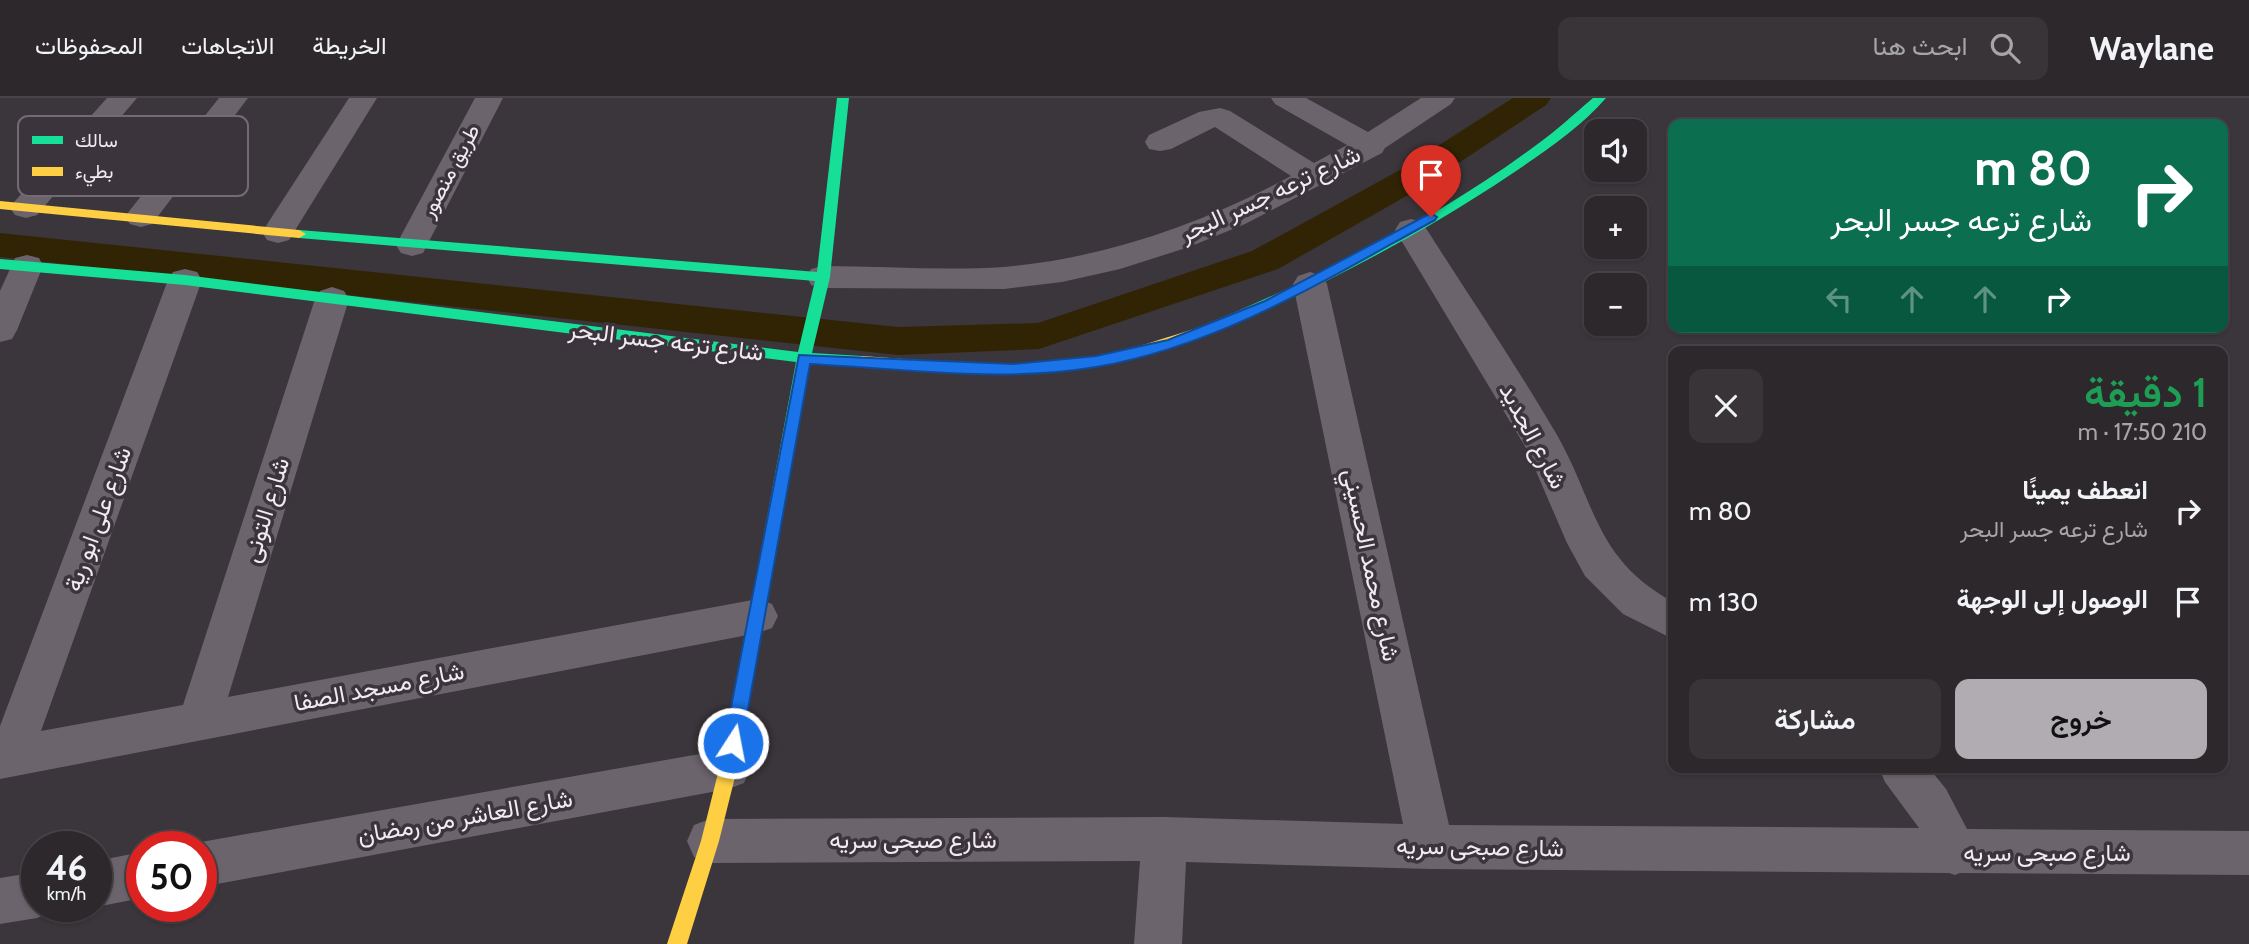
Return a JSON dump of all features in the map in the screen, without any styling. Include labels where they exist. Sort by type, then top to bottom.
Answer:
[{"type":"street","points":[[105,116],[123,98]]},
{"type":"street","points":[[220,116],[234,98]]},
{"type":"street","points":[[278,232],[363,98]]},
{"type":"street","name":"طريق منصور","points":[[412,245],[488,98]]},
{"type":"street","points":[[677,944],[710,841],[728,769],[804,358],[822,282],[843,98]]},
{"type":"street","points":[[1285,98],[1371,146]]},
{"type":"street","name":"شارع ترعه جسر البحر","points":[[13,206],[822,282],[1004,278],[1069,270],[1178,239],[1249,209],[1314,177],[1371,146],[1441,98]]},
{"type":"street","name":"شارع ترعه جسر البحر","points":[[13,265],[185,280],[804,358],[1014,369],[1096,362],[1171,344],[1270,304],[1310,284],[1411,230],[1532,155],[1600,98]]},
{"type":"street","points":[[1160,142],[1209,118],[1220,117],[1314,177]]},
{"type":"street","points":[[141,217],[157,196]]},
{"type":"street","name":"شارع الجديد","points":[[1411,230],[1543,444],[1586,543],[1599,564],[1637,602],[1668,619]]},
{"type":"street","points":[[0,330],[13,265]]},
{"type":"street","name":"شارع على ابو رية","points":[[5,759],[185,280]]},
{"type":"street","name":"شارع محمد الحسيني","points":[[1310,284],[1431,847]]},
{"type":"street","name":"شارع التونى","points":[[199,721],[332,299]]},
{"type":"street","name":"شارع مسجد الصفا","points":[[5,759],[758,616]]},
{"type":"street","name":"شارع العاشر من رمضان","points":[[217,862],[728,769]]},
{"type":"street","points":[[1905,773],[1930,804],[1955,853]]},
{"type":"street","points":[[1158,944],[1164,839]]},
{"type":"street","name":"شارع صبحى سريه","points":[[710,841],[1164,839],[1431,847],[1955,853],[2249,853]]},
{"type":"street","points":[[0,901],[21,898]]},
{"type":"waterway","points":[[0,245],[898,341],[1039,336],[1265,260],[1412,178],[1535,98]]},
{"type":"traffic: fast","points":[[754,630],[804,358],[823,277],[843,98]]},
{"type":"traffic: fast","points":[[1207,330],[1332,273],[1453,206],[1530,156],[1600,98]]},
{"type":"traffic: fast","points":[[299,234],[823,277]]},
{"type":"traffic: fast","points":[[0,264],[185,280],[804,358],[862,361]]},
{"type":"traffic: slow","points":[[0,205],[299,234]]},
{"type":"traffic: slow","points":[[862,361],[994,369],[1062,366],[1136,353],[1207,330]]},
{"type":"traffic: slow","points":[[677,944],[710,841],[728,769],[754,630]]},
{"type":"route","points":[[733,743],[804,358],[1014,369],[1096,362],[1171,344],[1270,304],[1431,217]]}]
